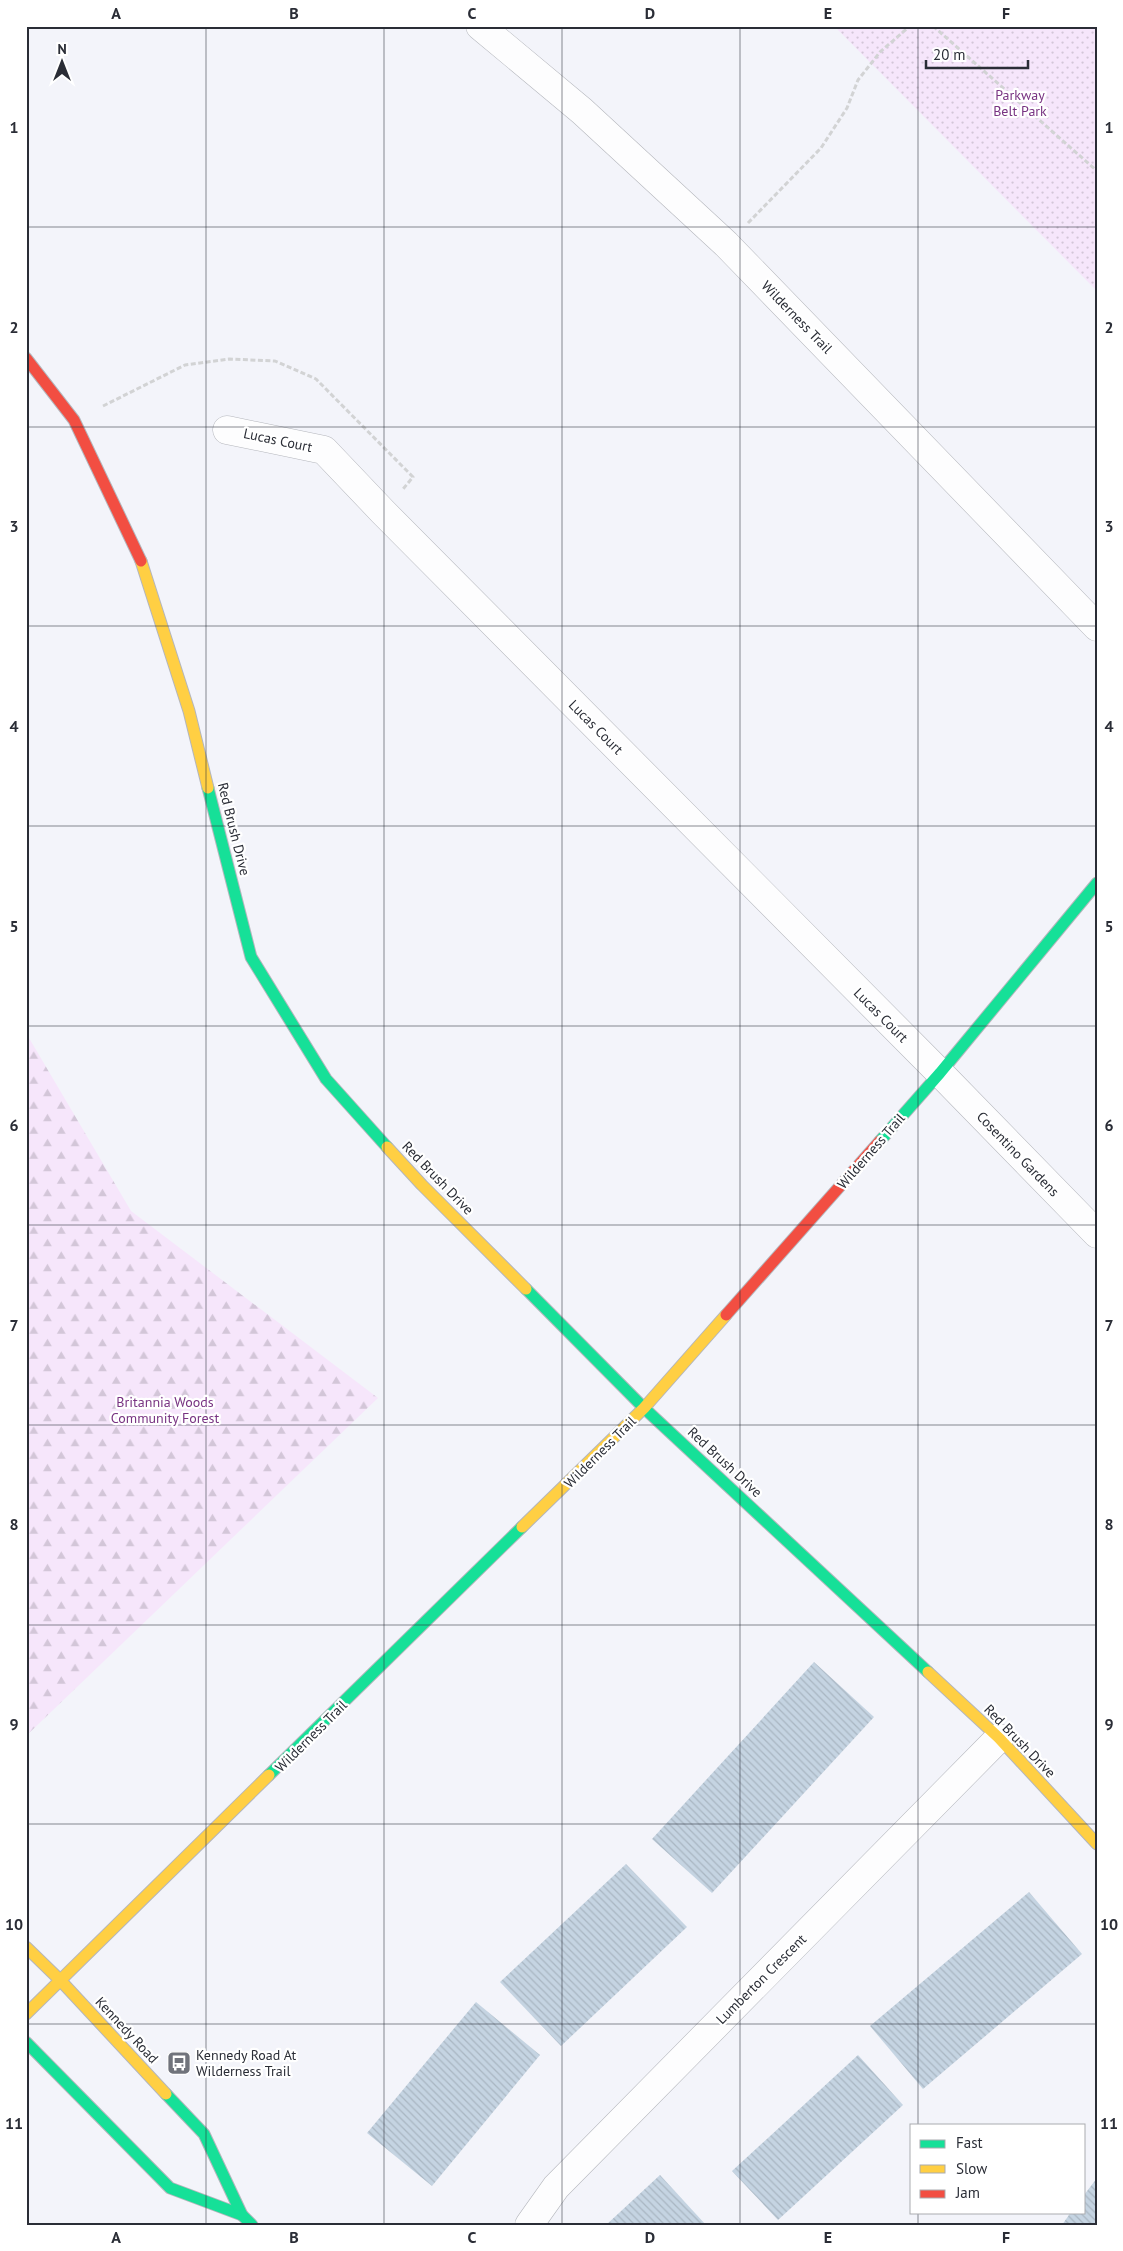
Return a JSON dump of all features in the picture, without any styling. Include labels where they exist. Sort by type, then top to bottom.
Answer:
[{"type":"street","name":"Wilderness Trail","points":[[480,26],[582,111],[726,244],[1097,627]]},
{"type":"street","name":"Red Brush Drive","points":[[26,358],[74,420],[138,552],[189,710],[251,957],[326,1079],[422,1185],[644,1408],[999,1738],[1097,1844]]},
{"type":"street","name":"Lucas Court","points":[[226,430],[324,450],[390,519],[940,1073]]},
{"type":"street","name":"Wilderness Trail","points":[[26,2014],[644,1408],[940,1073],[1097,883]]},
{"type":"street","name":"Cosentino Gardens","points":[[940,1073],[1097,1234]]},
{"type":"street","name":"Lumberton Crescent","points":[[529,2225],[556,2187],[999,1738]]},
{"type":"street","name":"Kennedy Road","points":[[26,1947],[61,1981],[204,2134],[242,2215],[252,2225]]},
{"type":"street","name":"Kennedy Road","points":[[26,2042],[170,2188],[242,2215]]},
{"type":"path","points":[[726,244],[821,148],[847,108],[858,80],[880,52],[910,26]]},
{"type":"path","points":[[933,26],[1097,171]]},
{"type":"green space","name":"Parkway Belt Park","points":[[834,26],[1097,26],[1097,291]]},
{"type":"green space","name":"Britannia Woods Community Forest","points":[[26,1028],[29,1038],[131,1211],[378,1398],[26,1736]]},
{"type":"building","points":[[814,1662],[874,1717],[712,1893],[652,1839]]},
{"type":"building","points":[[626,1864],[687,1927],[561,2046],[500,1982]]},
{"type":"building","points":[[1029,1892],[1082,1954],[923,2089],[870,2026]]},
{"type":"building","points":[[476,2002],[540,2055],[432,2186],[367,2133]]},
{"type":"building","points":[[858,2055],[903,2105],[778,2220],[732,2171]]},
{"type":"building","points":[[660,2175],[706,2225],[606,2225]]},
{"type":"building","points":[[1097,2178],[1097,2225],[1062,2225],[1070,2214],[1086,2214],[1086,2192]]},
{"type":"traffic: fast","points":[[208,788],[251,957],[326,1079],[387,1147]]},
{"type":"traffic: fast","points":[[880,1141],[940,1073],[1097,883]]},
{"type":"traffic: fast","points":[[526,1289],[644,1408],[928,1672]]},
{"type":"traffic: fast","points":[[269,1775],[522,1527]]},
{"type":"traffic: fast","points":[[26,2042],[170,2188],[242,2215]]},
{"type":"traffic: fast","points":[[166,2094],[204,2134],[242,2215],[252,2225]]},
{"type":"traffic: slow","points":[[141,561],[189,711],[208,788]]},
{"type":"traffic: slow","points":[[387,1147],[422,1185],[526,1289]]},
{"type":"traffic: slow","points":[[522,1527],[644,1408],[726,1315]]},
{"type":"traffic: slow","points":[[928,1672],[999,1738],[1097,1844]]},
{"type":"traffic: slow","points":[[26,2014],[269,1775]]},
{"type":"traffic: slow","points":[[26,1947],[61,1981],[166,2094]]},
{"type":"traffic: jam","points":[[26,358],[74,420],[141,561]]},
{"type":"traffic: jam","points":[[726,1315],[880,1141]]},
{"type":"place","name":"Kennedy Road At Wilderness Trail","points":[[179,2063]]}]
